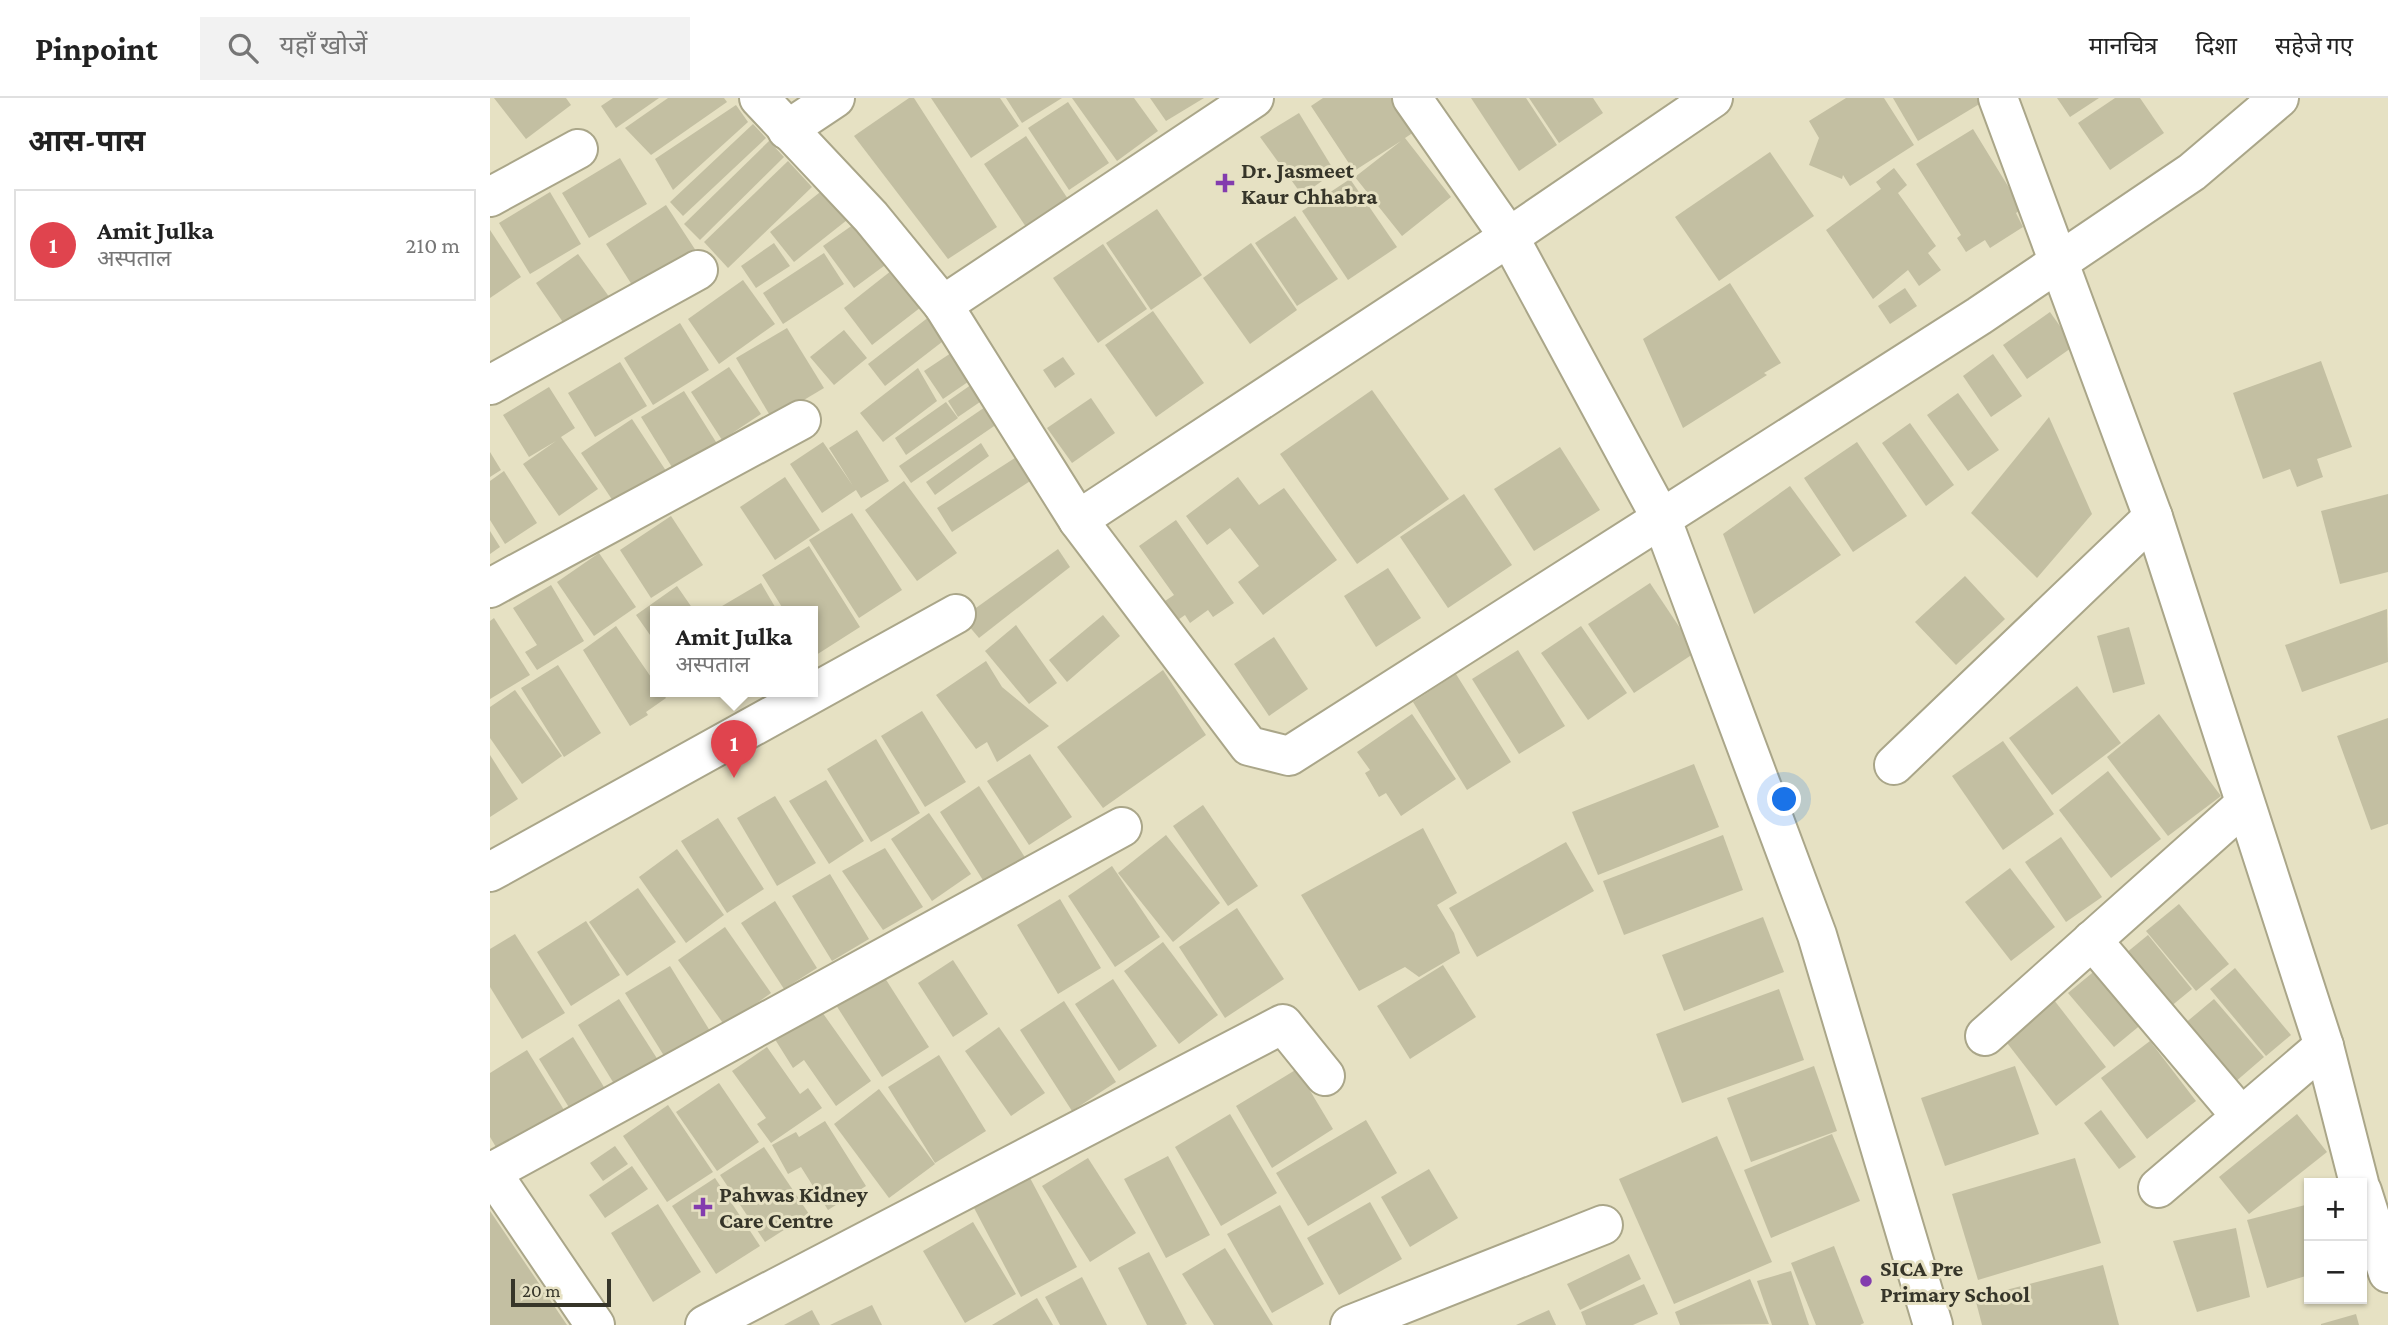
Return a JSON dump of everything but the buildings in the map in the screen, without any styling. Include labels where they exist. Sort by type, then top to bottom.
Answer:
[{"type":"street","points":[[759,98],[871,216],[943,305],[1078,520],[1249,747],[1289,756],[1979,316],[2059,259],[2192,172],[2279,98]]},
{"type":"street","points":[[787,130],[835,98]]},
{"type":"street","points":[[943,305],[1254,98]]},
{"type":"street","points":[[1412,98],[1509,237],[1662,520],[1818,935],[1933,1325]]},
{"type":"street","points":[[1078,520],[1509,237],[1713,98]]},
{"type":"street","points":[[1998,98],[2153,517],[2325,1045],[2358,1178]]},
{"type":"street","points":[[490,197],[578,149]]},
{"type":"street","points":[[490,385],[698,270]]},
{"type":"street","points":[[490,589],[801,420]]},
{"type":"street","points":[[1894,765],[2153,517]]},
{"type":"street","points":[[818,691],[957,614]]},
{"type":"street","points":[[490,872],[807,697]]},
{"type":"street","points":[[1985,1036],[2245,804]]},
{"type":"street","points":[[595,1325],[491,1172],[1122,827]]},
{"type":"street","points":[[2092,940],[2240,1115]]},
{"type":"street","points":[[705,1325],[1283,1024],[1325,1076]]},
{"type":"street","points":[[2158,1188],[2240,1115],[2325,1045]]},
{"type":"street","points":[[2367,1181],[2388,1175]]},
{"type":"street","points":[[2367,1207],[2388,1273]]},
{"type":"street","points":[[1350,1325],[1603,1225]]},
{"type":"place","name":"Dr. Jasmeet Kaur Chhabra","points":[[1225,183]]},
{"type":"place","name":"Amit Julka","points":[[734,778]]},
{"type":"place","name":"Pahwas Kidney Care Centre","points":[[703,1207]]},
{"type":"place","name":"SICA Pre Primary School","points":[[1866,1281]]}]
